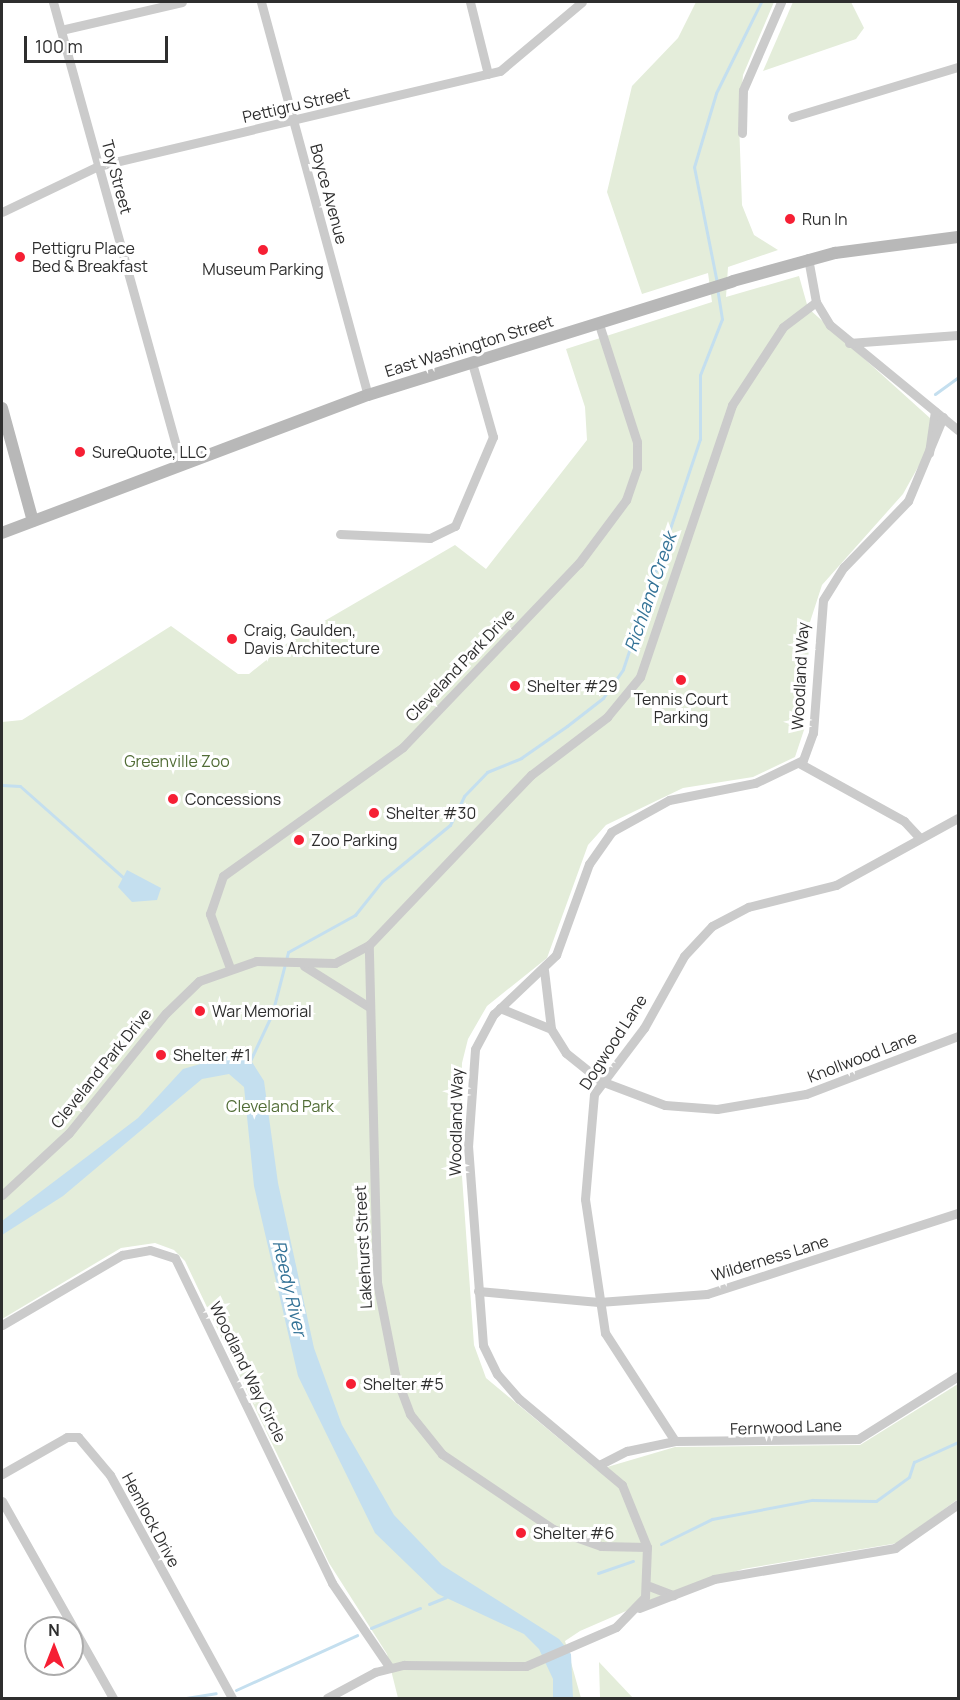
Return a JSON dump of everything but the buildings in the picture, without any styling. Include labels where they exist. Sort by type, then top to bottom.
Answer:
[{"type":"street","name":"Toy Street","points":[[53,2],[181,465]]},
{"type":"street","points":[[61,30],[182,2]]},
{"type":"street","name":"Boyce Avenue","points":[[261,2],[368,395]]},
{"type":"street","points":[[470,2],[488,74]]},
{"type":"street","name":"Pettigru Street","points":[[2,212],[98,166],[488,74],[513,62],[582,2]]},
{"type":"street","points":[[742,133],[743,90],[781,2]]},
{"type":"street","points":[[792,117],[958,67]]},
{"type":"street","name":"East Washington Street","points":[[2,533],[368,395],[733,281],[808,258],[958,237]]},
{"type":"street","points":[[808,258],[816,302],[849,343],[958,430]]},
{"type":"street","points":[[299,966],[335,963],[369,945],[531,775],[607,717],[640,677],[732,405],[783,327],[816,302]]},
{"type":"street","name":"Cleveland Park Drive","points":[[230,968],[211,924],[217,885],[231,867],[336,799],[403,747],[597,542],[634,480],[637,442],[599,324]]},
{"type":"street","points":[[849,343],[958,335]]},
{"type":"street","points":[[340,534],[430,538],[455,526],[493,437],[472,363]]},
{"type":"street","points":[[2,408],[33,521]]},
{"type":"street","name":"Woodland Way","points":[[929,455],[935,411]]},
{"type":"street","name":"Woodland Way","points":[[327,1698],[390,1668],[508,1669],[536,1663],[616,1627],[639,1608],[649,1586],[647,1547],[629,1497],[601,1464],[540,1417],[497,1374],[483,1345],[468,1148],[471,1069],[482,1030],[500,1008],[544,970],[569,928],[591,858],[611,832],[674,798],[755,783],[799,764],[813,733],[823,600],[844,567],[908,501],[944,417]]},
{"type":"street","points":[[799,764],[904,821],[918,836]]},
{"type":"street","name":"Dogwood Lane","points":[[675,1441],[610,1345],[599,1302],[584,1174],[591,1103],[601,1081],[644,1028],[684,956],[712,926],[748,908],[836,885],[918,836],[958,818]]},
{"type":"street","name":"Lakehurst Street","points":[[369,945],[377,1282],[395,1374],[410,1414],[442,1454],[553,1529],[601,1546],[647,1547]]},
{"type":"street","name":"Cleveland Park Drive","points":[[2,1196],[69,1133],[178,999],[199,981],[230,968],[279,962],[299,966]]},
{"type":"street","points":[[299,966],[369,1007]]},
{"type":"street","name":"Knollwood Lane","points":[[544,970],[551,1029],[571,1059],[601,1081],[666,1105],[736,1108],[840,1084],[958,1036]]},
{"type":"street","points":[[500,1008],[551,1029]]},
{"type":"street","name":"Wilderness Lane","points":[[478,1291],[599,1302],[660,1300],[731,1288],[958,1213]]},
{"type":"street","name":"Woodland Way Circle","points":[[2,1325],[122,1255],[150,1250],[175,1258],[332,1583],[390,1668]]},
{"type":"street","name":"Fernwood Lane","points":[[601,1464],[627,1451],[675,1441],[858,1439],[958,1376]]},
{"type":"street","name":"Hemlock Drive","points":[[2,1474],[58,1441],[78,1437],[110,1475],[232,1698]]},
{"type":"street","points":[[2,1500],[112,1698]]},
{"type":"street","points":[[639,1608],[714,1579],[895,1548],[958,1504]]},
{"type":"street","points":[[649,1586],[673,1595]]},
{"type":"green space","name":"Cleveland Park","points":[[696,2],[774,2],[743,75],[739,122],[742,205],[754,235],[778,250],[728,267],[726,297],[799,276],[808,308],[931,419],[927,451],[903,494],[822,585],[810,622],[805,727],[795,757],[753,777],[683,788],[606,825],[588,845],[547,958],[487,1006],[468,1039],[462,1063],[460,1148],[474,1345],[486,1378],[597,1470],[675,1447],[860,1445],[958,1384],[958,1499],[898,1543],[743,1569],[663,1595],[580,1631],[565,1641],[581,1698],[398,1698],[387,1654],[329,1563],[185,1261],[174,1250],[155,1243],[121,1248],[2,1319],[2,722],[22,720],[171,626],[238,674],[249,674],[290,641],[455,545],[486,569],[587,440],[585,407],[566,349],[712,302],[708,273],[642,294],[607,192],[632,86],[678,38]]},
{"type":"green space","points":[[793,2],[851,2],[864,28],[856,39],[763,71]]},
{"type":"green space","points":[[599,1662],[633,1698],[600,1698]]},
{"type":"water","points":[[127,870],[161,888],[157,900],[132,902],[118,887]]},
{"type":"water","name":"Reedy River","points":[[235,1054],[252,1062],[264,1081],[278,1183],[314,1348],[342,1425],[394,1515],[442,1565],[559,1639],[571,1654],[573,1698],[553,1698],[553,1679],[539,1649],[524,1634],[438,1594],[375,1533],[298,1376],[254,1186],[244,1087],[229,1074],[202,1079],[63,1196],[2,1235],[2,1221],[138,1118],[183,1069]]},
{"type":"waterway","name":"Richland Creek","points":[[717,283],[694,167],[716,93],[761,2]]},
{"type":"waterway","name":"Richland Creek","points":[[249,1063],[272,1014],[288,952],[355,915],[382,881],[450,825],[464,796],[487,772],[521,758],[567,726],[603,698],[623,669],[700,439],[700,375],[722,319],[717,289]]},
{"type":"waterway","points":[[935,394],[958,377]]},
{"type":"waterway","points":[[2,785],[20,786],[123,877]]},
{"type":"waterway","points":[[661,1544],[712,1519],[812,1500],[876,1501],[909,1477],[914,1462],[958,1442]]},
{"type":"waterway","points":[[598,1573],[633,1561]]},
{"type":"waterway","points":[[429,1604],[446,1597]]},
{"type":"waterway","points":[[371,1628],[420,1608]]},
{"type":"waterway","points":[[236,1690],[357,1635]]},
{"type":"waterway","points":[[186,1698],[216,1693]]},
{"type":"place","name":"Run In","points":[[790,219]]},
{"type":"place","name":"Museum Parking","points":[[263,250]]},
{"type":"place","name":"Pettigru Place Bed & Breakfast","points":[[20,257]]},
{"type":"place","name":"SureQuote, LLC","points":[[80,452]]},
{"type":"place","name":"Craig, Gaulden, Davis Architecture","points":[[232,639]]},
{"type":"place","name":"Tennis Court Parking","points":[[681,680]]},
{"type":"place","name":"Shelter #29","points":[[515,686]]},
{"type":"place","name":"Concessions","points":[[173,799]]},
{"type":"place","name":"Shelter #30","points":[[374,813]]},
{"type":"place","name":"Zoo Parking","points":[[299,840]]},
{"type":"place","name":"War Memorial","points":[[200,1011]]},
{"type":"place","name":"Shelter #1","points":[[161,1055]]},
{"type":"place","name":"Shelter #5","points":[[351,1384]]},
{"type":"place","name":"Shelter #6","points":[[521,1533]]},
{"type":"park label","name":"Greenville Zoo","points":[[177,761]]}]
